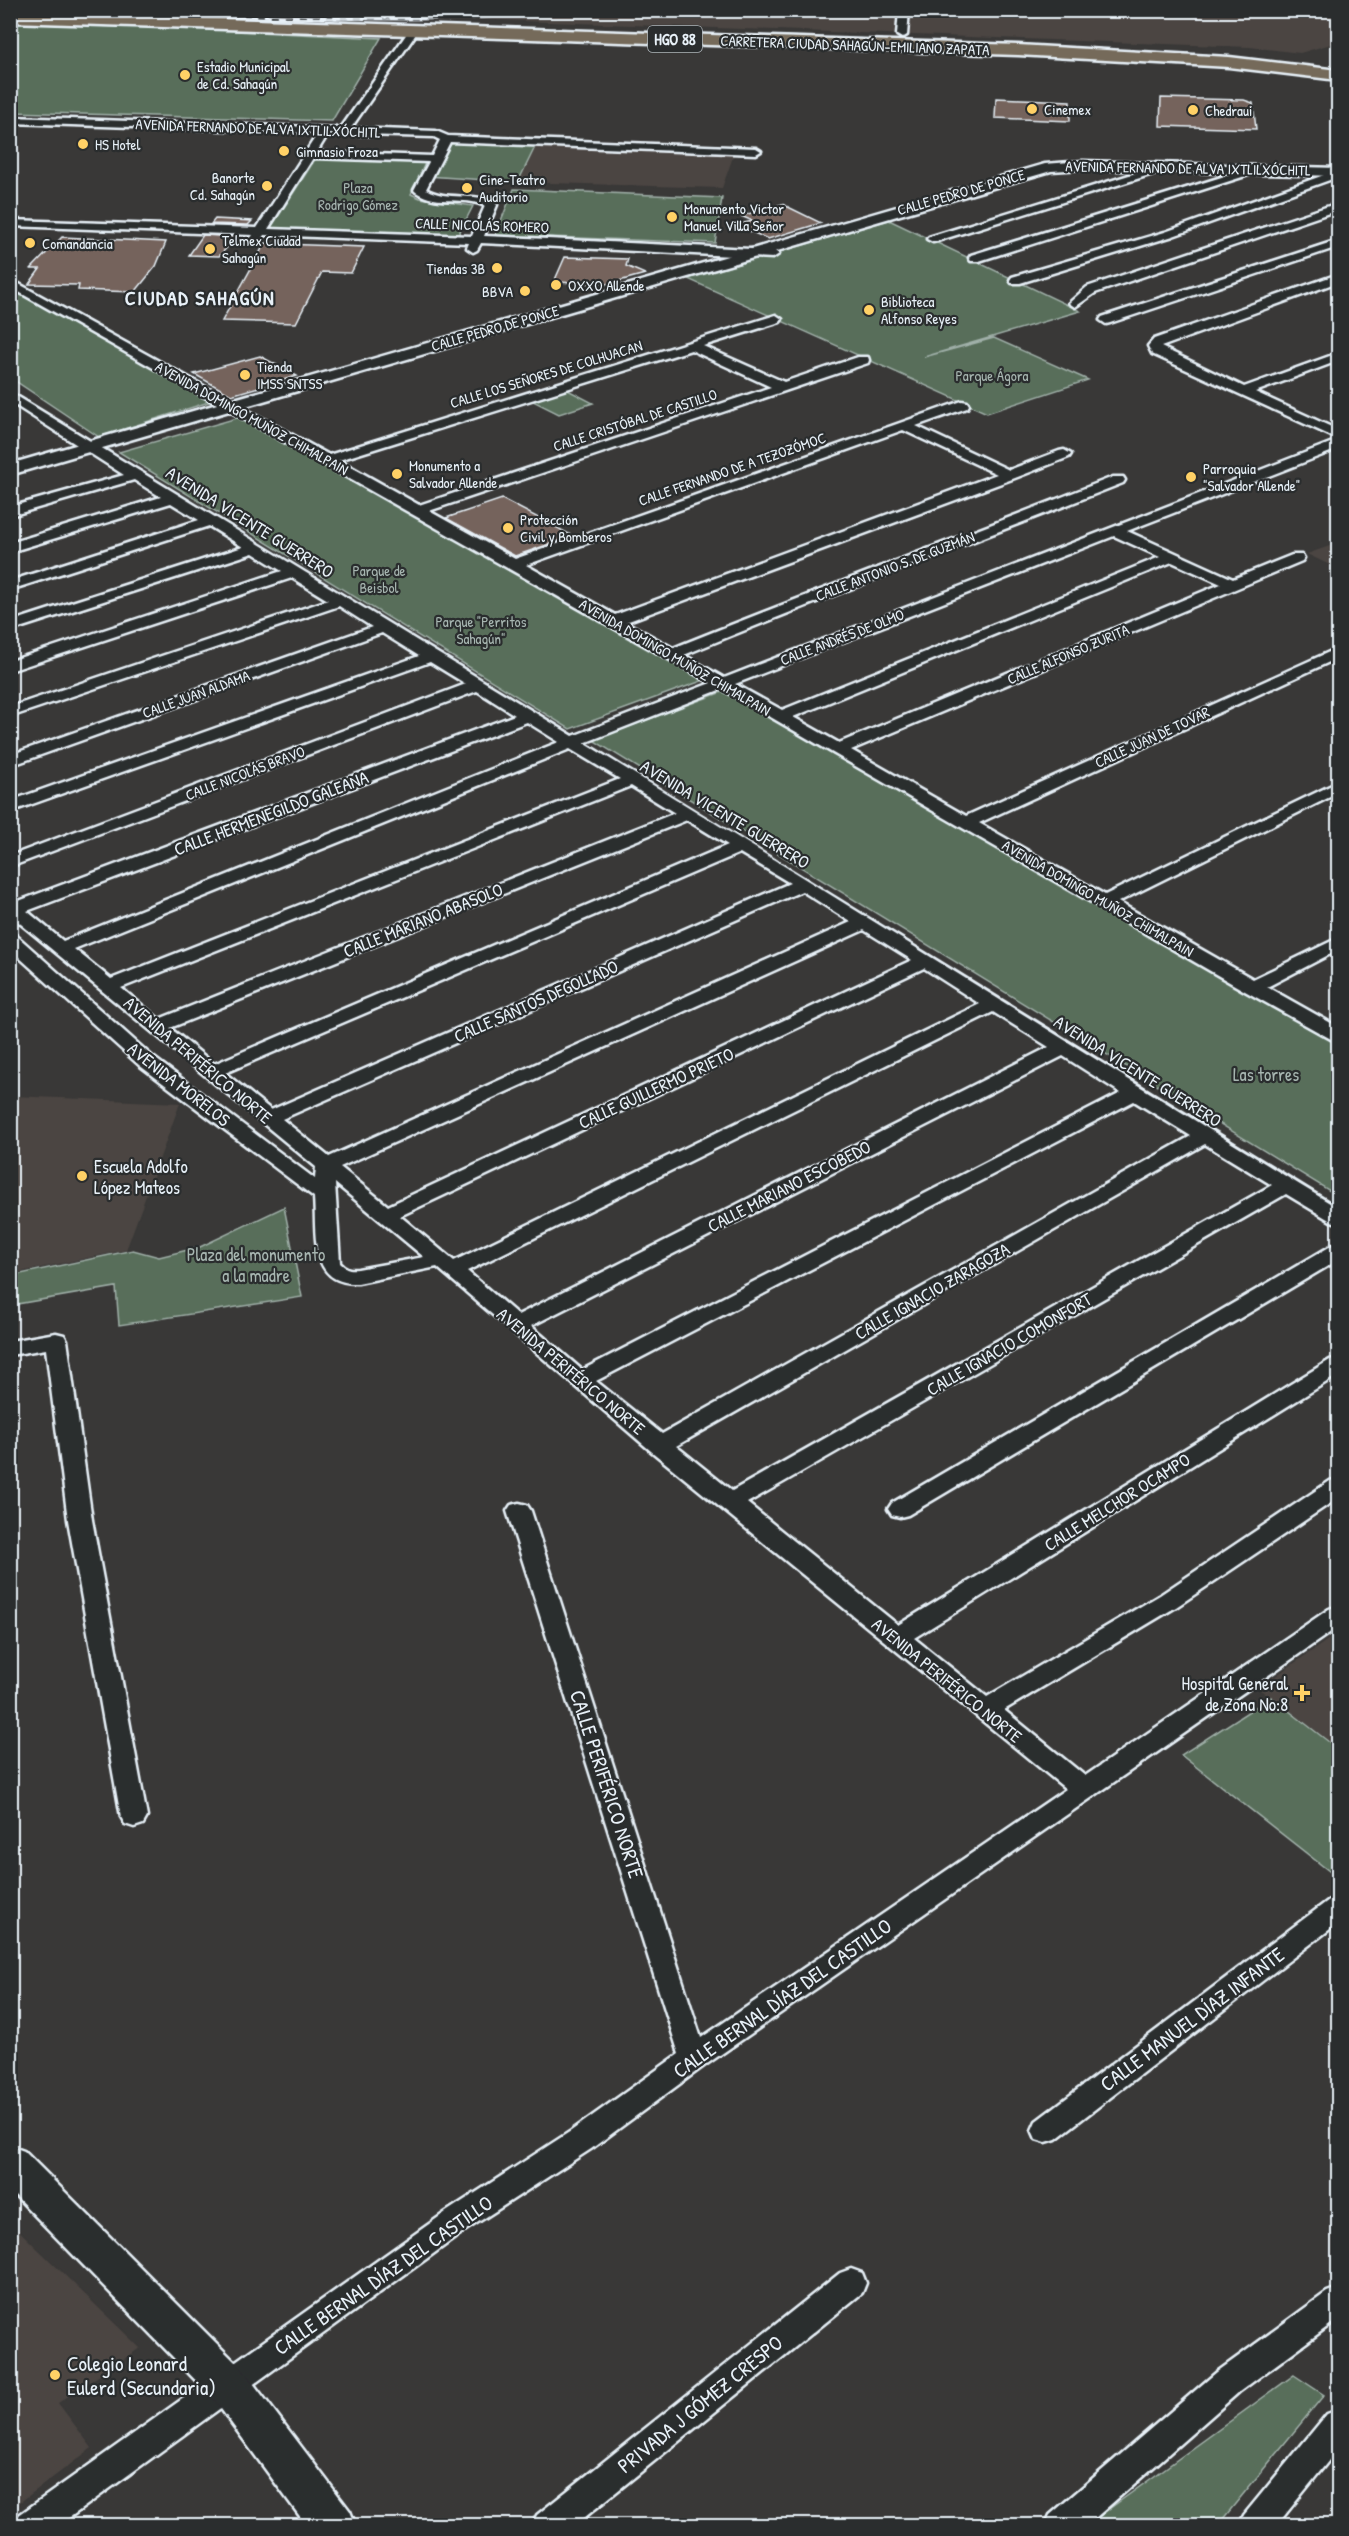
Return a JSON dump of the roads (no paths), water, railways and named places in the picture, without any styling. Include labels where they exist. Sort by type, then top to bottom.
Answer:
[{"type":"main road","name":"CARRETERA CIUDAD SAHAGÚN-EMILIANO ZAPATA","points":[[10,15],[1171,50],[1271,57],[1338,68]]},
{"type":"main road","name":"CARRETERA CIUDAD SAHAGÚN-EMILIANO ZAPATA","points":[[383,28],[413,31],[484,31],[1018,50],[1229,62],[1338,75]]},
{"type":"main road","points":[[1322,73],[1338,68]]},
{"type":"street","points":[[902,35],[904,10]]},
{"type":"street","points":[[344,131],[413,31]]},
{"type":"street","name":"AVENIDA FERNANDO DE ALVA IXTLILXÓCHITL","points":[[10,120],[436,134],[446,139],[756,151]]},
{"type":"street","points":[[258,235],[325,130]]},
{"type":"street","points":[[446,139],[420,188],[422,193],[439,198],[482,200],[491,205],[475,244]]},
{"type":"street","points":[[310,154],[436,159]]},
{"type":"street","name":"AVENIDA FERNANDO DE ALVA IXTLILXÓCHITL","points":[[1046,171],[1057,166],[1083,165],[1336,175]]},
{"type":"street","name":"AVENIDA FERNANDO DE ALVA IXTLILXÓCHITL","points":[[1046,171],[1076,169],[1250,172]]},
{"type":"street","name":"CALLE PEDRO DE PONCE","points":[[235,409],[733,258],[773,254],[1046,171]]},
{"type":"street","name":"CALLE PEDRO DE PONCE","points":[[235,409],[1046,171]]},
{"type":"street","name":"CALLE PEDRO DE PONCE","points":[[933,238],[1152,171]]},
{"type":"street","points":[[975,258],[1250,172]]},
{"type":"street","points":[[1016,280],[1168,234],[1336,175]]},
{"type":"street","points":[[1075,303],[1091,290],[1338,206]]},
{"type":"street","name":"CALLE NICOLÁS ROMERO","points":[[10,223],[753,256]]},
{"type":"street","name":"CALLE NICOLÁS ROMERO","points":[[10,229],[258,235]]},
{"type":"street","points":[[1106,320],[1338,243]]},
{"type":"street","name":"CALLE NICOLÁS ROMERO","points":[[475,244],[733,258]]},
{"type":"street","points":[[1338,278],[1158,342],[1154,346],[1156,351],[1338,435]]},
{"type":"street","name":"AVENIDA DOMINGO MUÑOZ CHIMALPAIN","points":[[10,282],[514,564],[1338,1035]]},
{"type":"street","name":"CALLE LOS SEÑORES DE COLHUACAN","points":[[326,460],[776,319]]},
{"type":"street","points":[[693,346],[784,388]]},
{"type":"street","points":[[1242,392],[1338,357]]},
{"type":"street","name":"CALLE CRISTÓBAL DE CASTILLO","points":[[418,510],[862,360]]},
{"type":"street","name":"AVENIDA VICENTE GUERRERO","points":[[10,396],[382,628],[479,685],[803,884],[864,924],[927,960],[994,1005],[1135,1093],[1338,1216]]},
{"type":"street","name":"CALLE FERNANDO DE A TEZOZÓMOC","points":[[514,564],[962,405]]},
{"type":"street","name":"CALLE PEDRO DE PONCE","points":[[96,450],[124,450],[236,416],[235,409]]},
{"type":"street","points":[[903,425],[1010,475]]},
{"type":"street","name":"CALLE ANDRÉS DE OLMO","points":[[570,743],[1338,444]]},
{"type":"street","points":[[10,470],[96,450]]},
{"type":"street","points":[[10,480],[96,450]]},
{"type":"street","points":[[613,621],[1064,454]]},
{"type":"street","points":[[10,512],[138,475]]},
{"type":"street","name":"CALLE ANTONIO S. DE GUZMÁN","points":[[672,654],[830,590],[1003,526],[1118,480]]},
{"type":"street","points":[[10,549],[173,498]]},
{"type":"street","points":[[10,586],[211,521]]},
{"type":"street","points":[[1114,531],[1234,585]]},
{"type":"street","points":[[10,627],[255,548]]},
{"type":"street","points":[[779,717],[1172,557]]},
{"type":"street","name":"CALLE ALFONSO ZURITA","points":[[838,749],[1297,558]]},
{"type":"street","points":[[10,666],[295,572]]},
{"type":"street","points":[[10,712],[340,601]]},
{"type":"street","name":"CALLE JUAN ALDAMA","points":[[10,761],[382,628]]},
{"type":"street","name":"CALLE JUAN DE TOVAR","points":[[966,822],[1338,652]]},
{"type":"street","points":[[10,807],[431,657]]},
{"type":"street","name":"CALLE NICOLÁS BRAVO","points":[[10,862],[479,685]]},
{"type":"street","name":"CALLE HERMENEGILDO GALEANA","points":[[13,907],[527,716]]},
{"type":"street","points":[[13,907],[63,946],[570,743]]},
{"type":"street","points":[[110,986],[632,780]]},
{"type":"street","points":[[1104,902],[1338,787]]},
{"type":"street","name":"CALLE MARIANO ABASOLO","points":[[158,1026],[687,814]]},
{"type":"street","points":[[212,1072],[741,846]]},
{"type":"street","name":"CALLE SANTOS DEGOLLADO","points":[[269,1118],[803,884]]},
{"type":"street","points":[[864,924],[326,1166],[324,1195],[330,1264],[336,1273],[345,1276],[447,1265],[994,1005]]},
{"type":"street","name":"AVENIDA MORELOS","points":[[10,939],[146,1061],[324,1195]]},
{"type":"street","points":[[1252,987],[1338,943]]},
{"type":"street","name":"AVENIDA PERIFÉRICO NORTE","points":[[63,946],[447,1265],[659,1446],[1084,1790]]},
{"type":"street","name":"CALLE GUILLERMO PRIETO","points":[[386,1215],[927,960]]},
{"type":"street","name":"CALLE MARIANO ESCOBEDO","points":[[516,1325],[1063,1048]]},
{"type":"street","points":[[580,1380],[1135,1093]]},
{"type":"street","name":"CALLE IGNACIO ZARAGOZA","points":[[659,1446],[1205,1136]]},
{"type":"street","name":"CALLE IGNACIO COMONFORT","points":[[730,1503],[1287,1185]]},
{"type":"street","points":[[900,1509],[1338,1251]]},
{"type":"street","points":[[10,1348],[56,1340],[80,1520],[134,1817]]},
{"type":"street","name":"CALLE MELCHOR OCAMPO","points":[[895,1638],[1338,1365]]},
{"type":"street","points":[[985,1710],[1168,1601],[1338,1487]]},
{"type":"street","name":"CALLE PERIFÉRICO NORTE","points":[[519,1511],[694,2058]]},
{"type":"street","name":"CALLE BERNAL DÍAZ DEL CASTILLO","points":[[30,2526],[456,2221],[580,2140],[694,2058],[1338,1615]]},
{"type":"street","name":"CALLE MANUEL DÍAZ INFANTE","points":[[1046,2130],[1338,1908]]},
{"type":"street","points":[[10,2163],[228,2384],[334,2526]]},
{"type":"street","name":"PRIVADA J GÓMEZ CRESPO","points":[[548,2526],[851,2283]]},
{"type":"street","points":[[1061,2526],[1228,2382],[1338,2302]]},
{"type":"street","points":[[1256,2526],[1338,2425]]},
{"type":"railway","points":[[131,10],[330,18],[482,17],[555,10]]},
{"type":"place","name":"Estadio Municipal de Cd. Sahagún","points":[[185,75]]},
{"type":"place","name":"Cinemex","points":[[1032,109]]},
{"type":"place","name":"Chedraui","points":[[1193,110]]},
{"type":"place","name":"HS Hotel","points":[[83,144]]},
{"type":"place","name":"Gimnasio Froza","points":[[284,151]]},
{"type":"place","name":"Banorte Cd. Sahagún","points":[[267,186]]},
{"type":"place","name":"Cine-Teatro Auditorio","points":[[467,188]]},
{"type":"place","name":"Monumento Victor Manuel Villa Señor","points":[[672,217]]},
{"type":"place","name":"Comandancia","points":[[30,243]]},
{"type":"place","name":"Telmex Ciudad Sahagún","points":[[210,249]]},
{"type":"place","name":"Tiendas 3B","points":[[497,268]]},
{"type":"place","name":"OXXO Allende","points":[[556,285]]},
{"type":"place","name":"BBVA","points":[[525,291]]},
{"type":"place","name":"Biblioteca Alfonso Reyes","points":[[869,310]]},
{"type":"place","name":"Tienda IMSS SNTSS","points":[[245,375]]},
{"type":"place","name":"Monumento a Salvador Allende","points":[[397,474]]},
{"type":"place","name":"Parroquia \"Salvador Allende\"","points":[[1191,477]]},
{"type":"place","name":"Protección Civil y Bomberos","points":[[508,528]]},
{"type":"place","name":"Escuela Adolfo López Mateos","points":[[82,1176]]},
{"type":"place","name":"Hospital General de Zona No:8","points":[[1302,1693]]},
{"type":"place","name":"Colegio Leonard Eulerd (Secundaria)","points":[[55,2375]]},
{"type":"district","name":"CIUDAD SAHAGÚN","points":[[200,297]]},
{"type":"park label","name":"Plaza Rodrigo Gómez","points":[[358,196]]},
{"type":"park label","name":"Parque Ágora","points":[[992,375]]},
{"type":"park label","name":"Parque de Beisbol","points":[[379,578]]},
{"type":"park label","name":"Parque \"Perritos Sahagún\"","points":[[481,630]]},
{"type":"park label","name":"Las torres","points":[[1266,1074]]},
{"type":"park label","name":"Plaza del monumento a la madre","points":[[256,1264]]}]
